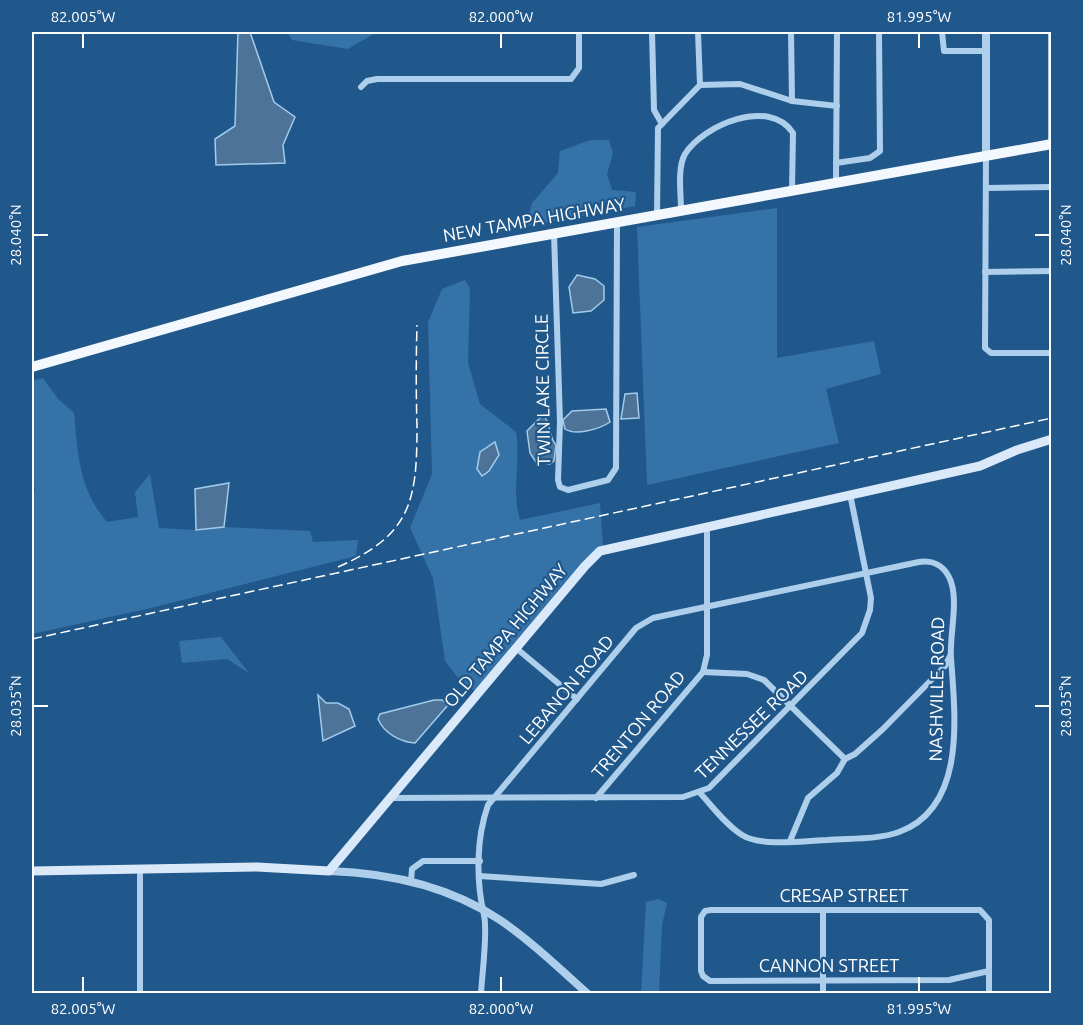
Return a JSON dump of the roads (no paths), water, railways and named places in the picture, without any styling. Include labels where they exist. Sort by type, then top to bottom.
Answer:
[{"type":"main road","name":"NEW TAMPA HIGHWAY","points":[[32,367],[363,271],[435,254],[1051,144]]},
{"type":"main road","name":"OLD TAMPA HIGHWAY","points":[[329,871],[391,798],[412,769],[600,551],[980,466],[1017,450],[1052,439]]},
{"type":"main road","points":[[32,872],[256,867],[329,871]]},
{"type":"street","points":[[361,87],[367,81],[377,79],[571,79],[579,68],[579,32]]},
{"type":"street","points":[[652,32],[654,110],[662,124]]},
{"type":"street","points":[[698,32],[700,85]]},
{"type":"street","points":[[791,32],[792,101]]},
{"type":"street","points":[[836,181],[837,32]]},
{"type":"street","points":[[836,163],[870,158],[880,151],[879,32]]},
{"type":"street","points":[[942,32],[944,51],[987,51]]},
{"type":"street","points":[[986,32],[985,348],[992,353],[1052,353]]},
{"type":"street","points":[[1051,32],[1051,144]]},
{"type":"street","points":[[657,214],[658,128],[700,85],[744,85],[792,101],[837,106]]},
{"type":"street","points":[[681,209],[681,175],[685,154],[708,130],[737,119],[765,118],[790,129],[793,133],[792,190]]},
{"type":"street","points":[[987,188],[1052,188]]},
{"type":"street","name":"TWIN LAKE CIRCLE","points":[[554,232],[560,422],[558,480],[560,487],[568,490],[608,480],[616,468],[617,221]]},
{"type":"street","points":[[985,272],[1052,271]]},
{"type":"street","name":"TENNESSEE ROAD","points":[[391,798],[683,797],[700,793],[743,756],[862,633],[870,610],[867,573],[850,494]]},
{"type":"street","name":"TRENTON ROAD","points":[[596,798],[703,672],[707,655],[707,526]]},
{"type":"street","name":"NASHVILLE ROAD","points":[[700,793],[746,838],[764,842],[886,835],[908,828],[931,809],[946,785],[950,767],[954,698],[951,656],[953,639],[951,582],[944,570],[932,562],[925,561],[867,573]]},
{"type":"street","name":"LEBANON ROAD","points":[[481,993],[484,915],[481,909],[479,876],[481,828],[494,798],[644,622],[867,573]]},
{"type":"street","points":[[516,648],[577,699]]},
{"type":"street","points":[[790,841],[803,804],[837,773],[845,759],[855,754],[883,729],[945,666],[951,656]]},
{"type":"street","points":[[703,672],[756,677],[771,685],[845,759]]},
{"type":"street","points":[[411,881],[412,869],[419,862],[480,861]]},
{"type":"street","points":[[140,869],[140,993]]},
{"type":"street","points":[[329,871],[379,874],[411,881],[455,896],[502,921],[588,993]]},
{"type":"street","points":[[479,876],[601,884],[633,874]]},
{"type":"street","name":"CRESAP STREET","points":[[704,978],[701,971],[703,914],[711,910],[980,910],[989,920],[989,971]]},
{"type":"street","points":[[823,911],[823,993]]},
{"type":"street","points":[[989,971],[989,993]]},
{"type":"street","name":"CANNON STREET","points":[[704,978],[710,981],[949,980],[989,971]]},
{"type":"railway","points":[[338,567],[381,542],[395,528],[405,513],[411,495],[417,453],[417,325]]},
{"type":"railway","points":[[32,639],[1052,418]]}]
